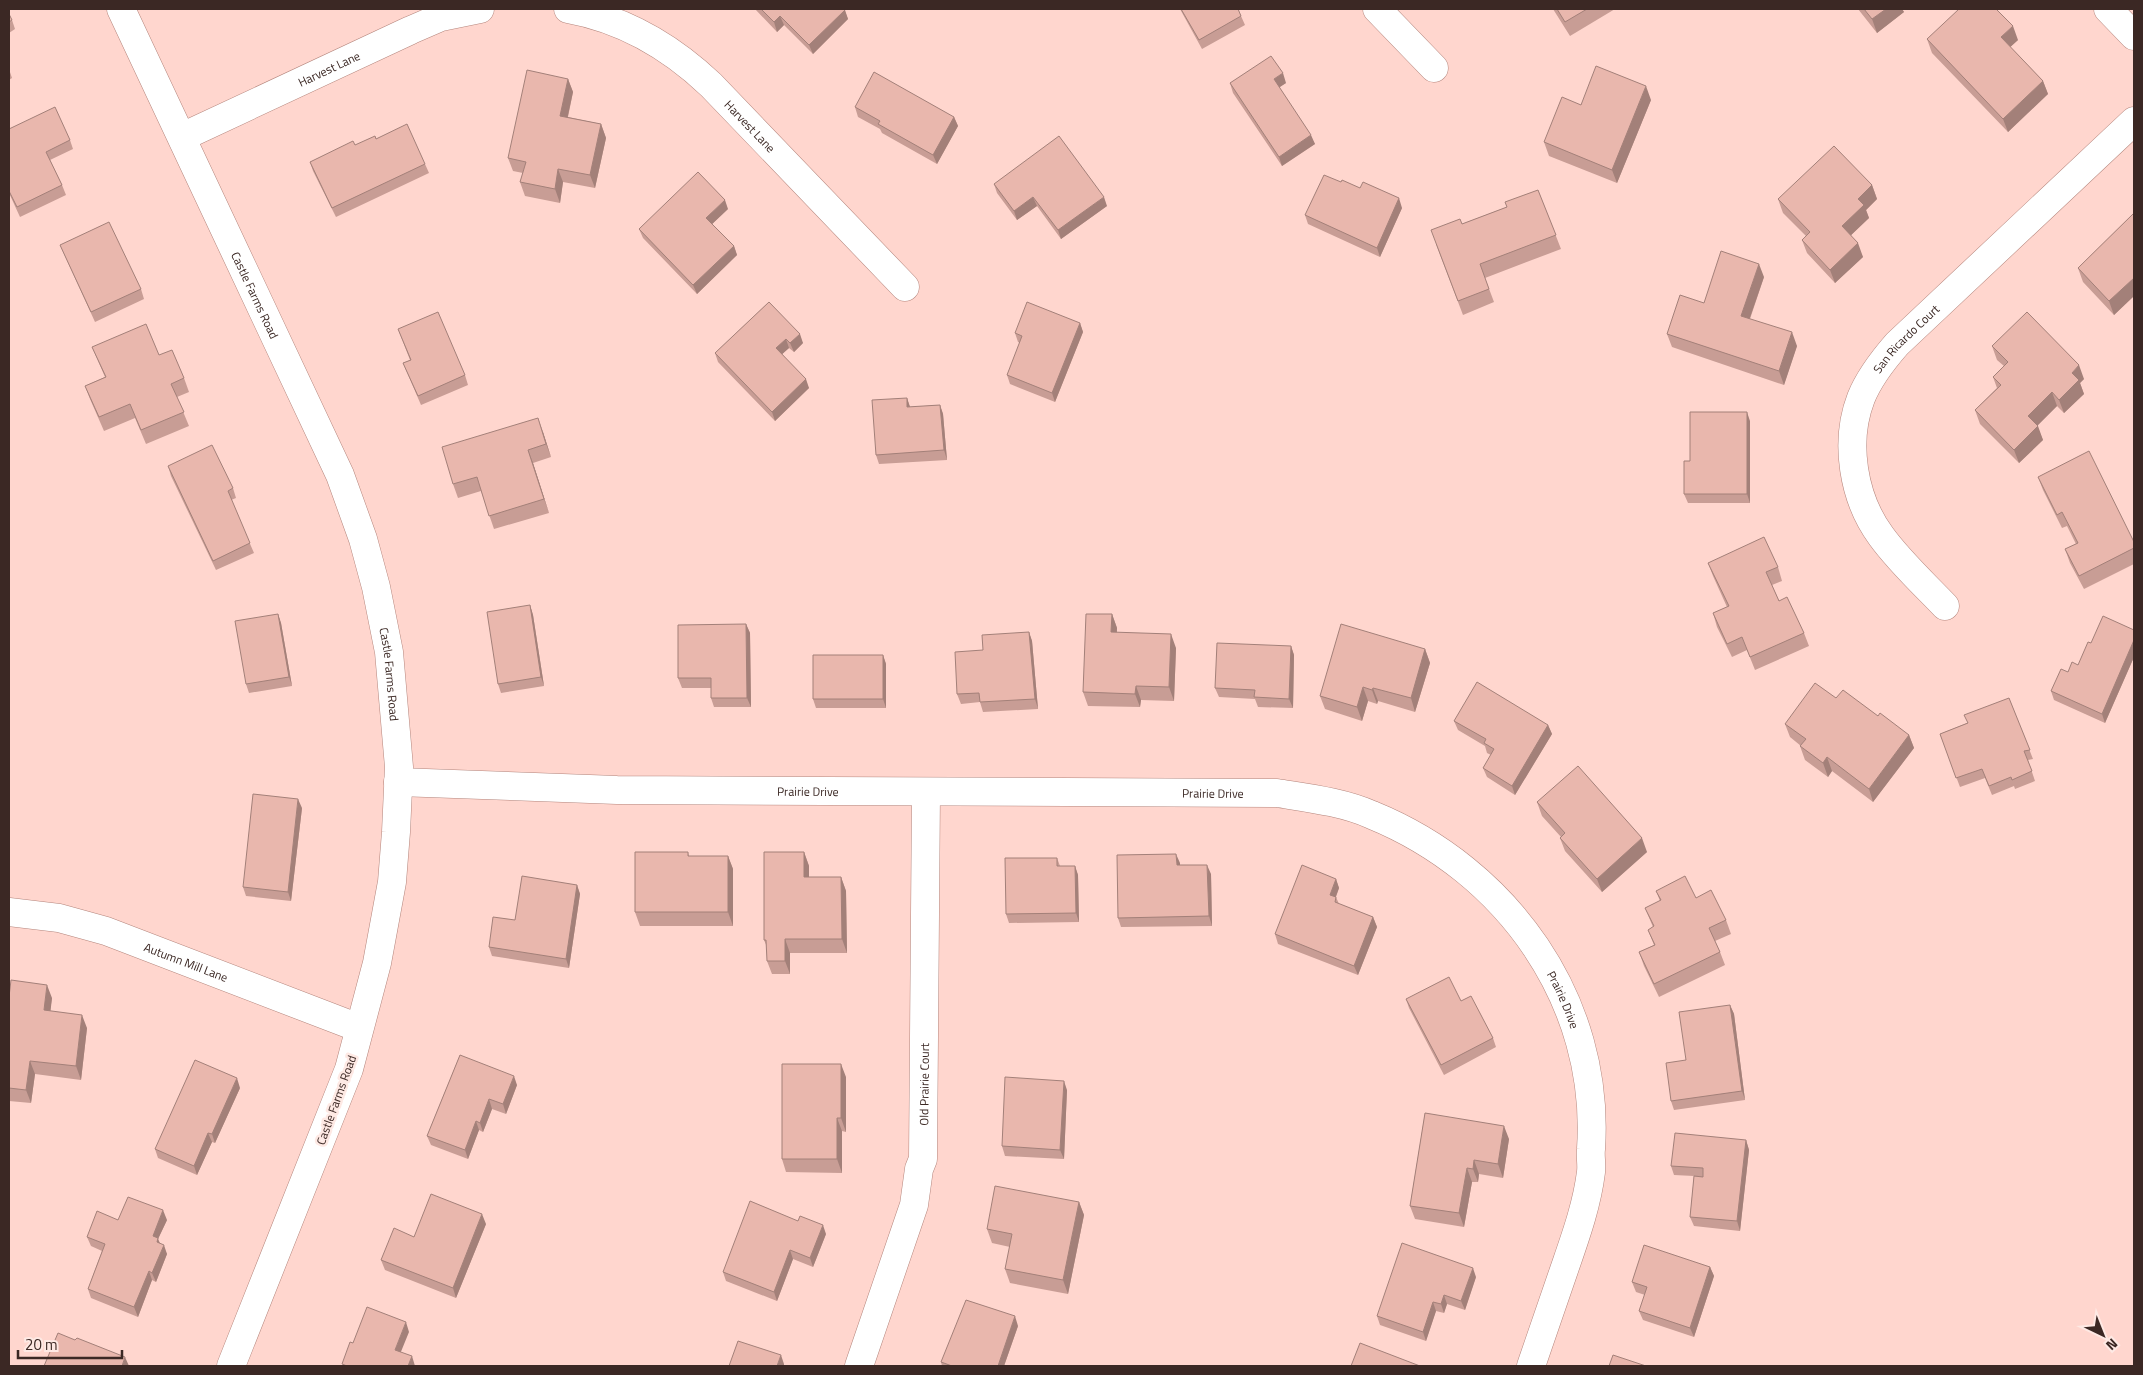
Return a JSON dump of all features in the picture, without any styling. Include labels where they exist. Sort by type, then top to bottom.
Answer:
[{"type":"street","name":"Castle Farms Road","points":[[121,9],[327,445],[357,523],[376,587],[389,652],[397,733],[396,832],[390,899],[377,963],[350,1069],[231,1366]]},
{"type":"street","name":"Harvest Lane","points":[[182,137],[419,26],[441,17],[480,9]]},
{"type":"street","name":"Harvest Lane","points":[[568,9],[585,12],[632,29],[661,45],[687,64],[710,85],[905,287]]},
{"type":"street","points":[[1377,9],[1434,68]]},
{"type":"street","points":[[2108,9],[2134,36]]},
{"type":"street","name":"San Ricardo Court","points":[[1945,606],[1890,548],[1864,507],[1855,476],[1853,444],[1857,412],[1862,397],[1877,369],[1897,344],[2134,121]]},
{"type":"street","name":"Prairie Drive","points":[[398,782],[617,790],[1262,793],[1294,796],[1341,805],[1386,820],[1428,842],[1479,880],[1513,915],[1549,967],[1570,1012],[1579,1042],[1587,1074],[1591,1105],[1591,1169],[1582,1215],[1531,1366]]},
{"type":"street","name":"Old Prairie Court","points":[[859,1366],[914,1204],[922,1159],[924,1136],[926,792]]},
{"type":"street","name":"Autumn Mill Lane","points":[[9,912],[59,918],[106,932],[359,1028]]},
{"type":"building","points":[[761,9],[845,10],[809,45],[780,16],[774,22]]},
{"type":"building","points":[[1181,9],[1238,9],[1241,16],[1199,40]]},
{"type":"building","points":[[1557,9],[1587,9],[1565,22]]},
{"type":"building","points":[[1864,9],[1886,9],[1872,19]]},
{"type":"building","points":[[1959,9],[1996,9],[2013,26],[2001,37],[2043,81],[2003,119],[1927,39]]},
{"type":"building","points":[[1271,56],[1283,73],[1274,79],[1311,135],[1279,157],[1230,83]]},
{"type":"building","points":[[1596,66],[1646,86],[1612,170],[1544,142],[1562,97],[1581,105]]},
{"type":"building","points":[[527,70],[568,79],[560,116],[601,124],[590,175],[558,169],[555,189],[520,182],[526,162],[508,158]]},
{"type":"building","points":[[874,72],[954,117],[933,155],[878,124],[880,121],[855,107]]},
{"type":"building","points":[[55,107],[70,140],[46,152],[62,185],[17,207],[9,191],[9,129]]},
{"type":"building","points":[[407,124],[425,164],[332,208],[310,162],[353,141],[355,145],[375,136],[376,139]]},
{"type":"building","points":[[1059,136],[1104,197],[1058,230],[1033,197],[1014,211],[994,184]]},
{"type":"building","points":[[1834,146],[1872,185],[1858,199],[1864,205],[1842,226],[1858,243],[1830,270],[1802,240],[1810,232],[1778,199]]},
{"type":"building","points":[[698,172],[725,200],[706,218],[734,246],[693,285],[639,229]]},
{"type":"building","points":[[1324,175],[1360,188],[1363,182],[1399,198],[1377,248],[1305,215]]},
{"type":"building","points":[[1538,190],[1556,235],[1480,264],[1489,289],[1458,301],[1431,230],[1460,219],[1462,224],[1507,207],[1505,202]]},
{"type":"building","points":[[2134,213],[2134,278],[2109,301],[2078,268]]},
{"type":"building","points":[[109,222],[141,289],[91,312],[60,245]]},
{"type":"building","points":[[1721,251],[1759,264],[1741,316],[1792,332],[1779,371],[1667,334],[1680,295],[1704,303]]},
{"type":"building","points":[[769,302],[800,334],[790,343],[786,339],[776,348],[806,379],[772,412],[715,353]]},
{"type":"building","points":[[1027,302],[1080,323],[1052,393],[1007,375],[1022,336],[1015,333]]},
{"type":"building","points":[[438,312],[465,375],[418,396],[403,363],[411,360],[398,329]]},
{"type":"building","points":[[2027,312],[2079,365],[2072,373],[2079,380],[2059,400],[2052,392],[2028,416],[2038,426],[2014,450],[1975,410],[2001,385],[1993,377],[2008,362],[1992,346]]},
{"type":"building","points":[[146,324],[159,355],[172,350],[184,378],[171,384],[184,412],[141,430],[130,404],[99,417],[85,386],[106,377],[92,347]]},
{"type":"building","points":[[907,398],[907,407],[940,405],[944,450],[876,455],[872,400]]},
{"type":"building","points":[[1690,412],[1747,412],[1747,494],[1684,494],[1684,461],[1690,461]]},
{"type":"building","points":[[538,418],[546,444],[528,450],[544,499],[489,516],[477,477],[453,484],[442,447]]},
{"type":"building","points":[[212,445],[233,488],[228,491],[250,543],[213,561],[168,466]]},
{"type":"building","points":[[2089,451],[2134,542],[2134,548],[2079,576],[2065,549],[2078,543],[2062,512],[2057,515],[2038,477]]},
{"type":"building","points":[[1764,537],[1778,567],[1766,572],[1779,601],[1787,597],[1804,633],[1750,657],[1742,637],[1727,644],[1713,613],[1729,606],[1708,563]]},
{"type":"building","points":[[530,605],[541,677],[498,684],[487,612]]},
{"type":"building","points":[[278,614],[289,677],[246,684],[235,621]]},
{"type":"building","points":[[1086,614],[1112,614],[1111,632],[1171,634],[1169,687],[1136,686],[1135,694],[1083,692]]},
{"type":"building","points":[[2103,616],[2134,630],[2134,640],[2102,714],[2051,691],[2061,669],[2068,672],[2072,662],[2078,665],[2088,642],[2091,643]]},
{"type":"building","points":[[746,624],[747,698],[711,698],[711,678],[678,678],[678,625]]},
{"type":"building","points":[[1341,624],[1425,649],[1411,698],[1363,687],[1357,707],[1320,696]]},
{"type":"building","points":[[1029,632],[1035,699],[980,702],[979,693],[957,694],[955,652],[983,650],[982,635]]},
{"type":"building","points":[[1217,643],[1291,646],[1289,699],[1254,697],[1255,690],[1215,688]]},
{"type":"building","points":[[813,655],[883,655],[883,699],[813,699]]},
{"type":"building","points":[[1477,682],[1548,725],[1512,786],[1483,768],[1494,749],[1484,743],[1486,739],[1454,721]]},
{"type":"building","points":[[1815,683],[1836,698],[1843,690],[1878,716],[1880,713],[1909,735],[1869,789],[1827,757],[1823,763],[1800,746],[1806,739],[1785,724]]},
{"type":"building","points":[[2009,698],[2030,750],[2024,751],[2032,771],[2012,780],[2011,777],[1989,786],[1982,769],[1956,778],[1940,734],[1968,723],[1964,715]]},
{"type":"building","points":[[1578,766],[1642,838],[1597,879],[1560,838],[1565,833],[1537,802]]},
{"type":"building","points":[[253,794],[298,799],[288,892],[243,887]]},
{"type":"building","points":[[635,852],[688,852],[688,856],[728,856],[728,912],[635,912]]},
{"type":"building","points":[[764,852],[804,852],[804,877],[841,877],[842,939],[785,939],[785,961],[767,961],[766,940],[764,940]]},
{"type":"building","points":[[1176,854],[1177,865],[1207,865],[1209,916],[1118,918],[1117,855]]},
{"type":"building","points":[[1005,858],[1057,858],[1057,866],[1075,866],[1076,913],[1006,914]]},
{"type":"building","points":[[1302,865],[1336,879],[1330,895],[1336,897],[1335,902],[1373,917],[1354,966],[1275,934]]},
{"type":"building","points":[[522,876],[577,885],[566,959],[489,947],[493,917],[515,920]]},
{"type":"building","points":[[1685,876],[1696,898],[1711,890],[1726,920],[1709,928],[1720,952],[1654,984],[1639,952],[1655,945],[1648,930],[1654,926],[1645,908],[1661,900],[1656,891]]},
{"type":"building","points":[[1449,977],[1461,1001],[1471,996],[1493,1038],[1441,1065],[1406,999]]},
{"type":"building","points":[[11,980],[47,985],[44,1010],[82,1015],[76,1066],[30,1061],[26,1090],[9,1088],[9,997]]},
{"type":"building","points":[[1730,1005],[1742,1091],[1671,1101],[1666,1063],[1686,1060],[1679,1012]]},
{"type":"building","points":[[460,1055],[514,1076],[503,1104],[489,1099],[480,1123],[476,1121],[465,1150],[427,1136]]},
{"type":"building","points":[[195,1060],[237,1078],[212,1134],[208,1133],[194,1166],[155,1149]]},
{"type":"building","points":[[782,1064],[841,1064],[841,1118],[837,1118],[837,1159],[782,1159]]},
{"type":"building","points":[[1005,1077],[1064,1081],[1060,1150],[1002,1146]]},
{"type":"building","points":[[1425,1113],[1504,1126],[1498,1164],[1474,1160],[1473,1169],[1467,1168],[1459,1213],[1410,1206]]},
{"type":"building","points":[[1675,1133],[1746,1140],[1737,1221],[1690,1217],[1694,1176],[1703,1177],[1703,1168],[1671,1166]]},
{"type":"building","points":[[995,1186],[1079,1202],[1063,1280],[1005,1269],[1012,1234],[987,1229]]},
{"type":"building","points":[[431,1194],[482,1214],[453,1288],[381,1260],[394,1228],[414,1237]]},
{"type":"building","points":[[128,1197],[163,1210],[153,1236],[158,1238],[157,1242],[164,1245],[152,1273],[149,1271],[134,1307],[88,1289],[105,1244],[87,1237],[97,1211],[118,1220]]},
{"type":"building","points":[[750,1201],[798,1221],[800,1216],[823,1225],[810,1258],[790,1250],[774,1292],[723,1272]]},
{"type":"building","points":[[1402,1243],[1473,1268],[1461,1301],[1444,1295],[1441,1304],[1433,1302],[1423,1332],[1377,1316]]},
{"type":"building","points":[[1644,1245],[1710,1267],[1690,1328],[1639,1311],[1647,1287],[1632,1282]]},
{"type":"building","points":[[966,1300],[1015,1316],[998,1366],[952,1366],[941,1362]]},
{"type":"building","points":[[367,1307],[406,1322],[395,1350],[412,1356],[408,1366],[347,1366],[342,1364],[350,1342],[353,1343]]},
{"type":"building","points":[[58,1333],[75,1340],[77,1338],[125,1357],[122,1366],[44,1366]]},
{"type":"building","points":[[738,1341],[781,1355],[777,1366],[729,1366]]},
{"type":"building","points":[[1360,1343],[1420,1366],[1351,1366]]},
{"type":"building","points":[[1613,1355],[1646,1366],[1609,1366]]}]
